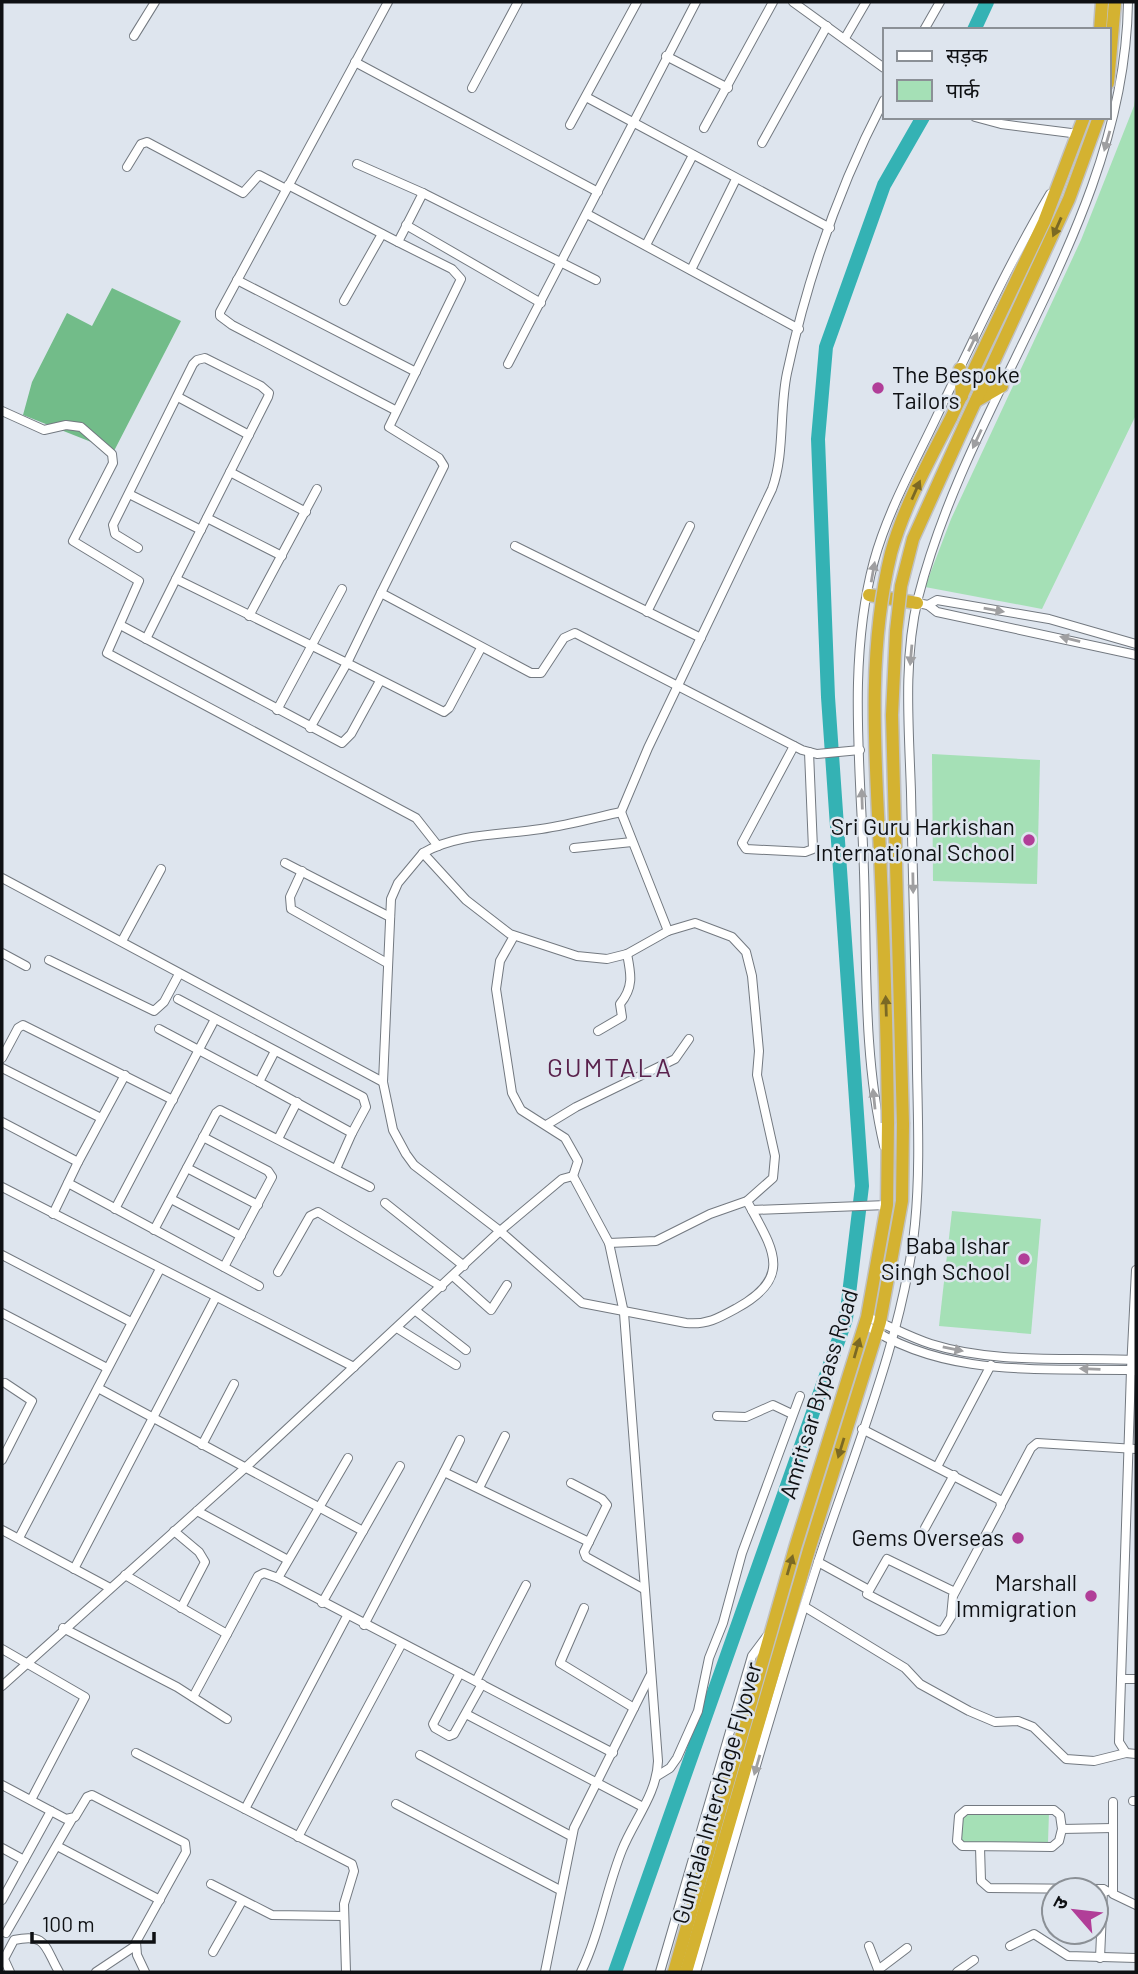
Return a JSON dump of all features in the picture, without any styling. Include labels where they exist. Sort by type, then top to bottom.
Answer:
[{"type":"highway","points":[[1100,28],[1102,2]]},
{"type":"highway","points":[[1110,60],[1115,2]]},
{"type":"highway","points":[[962,396],[1013,291],[1069,162],[1083,119]]},
{"type":"highway","points":[[976,402],[1069,199],[1099,119]]},
{"type":"highway","points":[[960,369],[962,396]]},
{"type":"highway","points":[[976,402],[1002,386]]},
{"type":"highway","name":"Amritsar Bypass Road","points":[[771,1631],[865,1321],[887,1205],[887,1030],[874,748],[878,636],[892,550],[926,468],[962,396]]},
{"type":"highway","name":"Amritsar Bypass Road","points":[[793,1628],[878,1327],[898,1229],[903,1124],[891,715],[901,586],[913,539],[976,402]]},
{"type":"highway","points":[[869,595],[922,604]]},
{"type":"highway","name":"Gumtala Interchage Flyover","points":[[685,1972],[779,1656],[793,1628]]},
{"type":"highway","name":"Gumtala Interchage Flyover","points":[[674,1972],[771,1631]]},
{"type":"street","points":[[134,36],[155,2]]},
{"type":"street","points":[[388,2],[220,312],[224,319],[395,410]]},
{"type":"street","points":[[472,88],[518,2]]},
{"type":"street","points":[[570,125],[637,2]]},
{"type":"street","points":[[508,364],[696,2]]},
{"type":"street","points":[[704,128],[773,2]]},
{"type":"street","points":[[793,2],[883,67]]},
{"type":"street","points":[[845,38],[866,2]]},
{"type":"street","points":[[924,28],[940,2]]},
{"type":"street","points":[[696,1972],[793,1628],[805,1607],[894,1328],[909,1271],[918,1190],[909,690],[922,604],[955,489],[1070,245],[1092,190],[1126,57],[1128,2]]},
{"type":"street","points":[[762,143],[827,26]]},
{"type":"street","points":[[666,56],[728,88]]},
{"type":"street","points":[[355,62],[598,192]]},
{"type":"street","points":[[586,97],[830,228]]},
{"type":"street","points":[[668,931],[621,812],[648,748],[776,478],[782,400],[799,328],[830,228],[857,154],[883,102]]},
{"type":"street","points":[[982,119],[1079,134]]},
{"type":"street","points":[[127,167],[141,144],[147,142],[243,193],[259,175],[452,269],[461,279],[395,410],[391,430],[439,458],[444,466],[347,663],[310,728]]},
{"type":"street","points":[[646,245],[693,155]]},
{"type":"street","points":[[888,1166],[874,1107],[860,750],[859,659],[874,562],[895,504],[960,369],[1038,213],[1069,162]]},
{"type":"street","points":[[357,164],[423,193],[596,280]]},
{"type":"street","points":[[691,270],[736,178]]},
{"type":"street","points":[[398,242],[423,193]]},
{"type":"street","points":[[587,214],[799,328]]},
{"type":"street","points":[[406,225],[541,303]]},
{"type":"street","points":[[344,301],[382,234]]},
{"type":"street","points":[[237,280],[416,372]]},
{"type":"street","points":[[138,548],[118,536],[113,529],[193,364],[201,358],[261,386],[269,393],[268,397],[146,639]]},
{"type":"street","points":[[178,397],[248,435]]},
{"type":"street","points":[[2,411],[44,430],[66,425],[81,427],[112,454],[113,463],[73,541],[139,582],[107,653],[416,818],[438,846]]},
{"type":"street","points":[[230,472],[306,512]]},
{"type":"street","points":[[249,617],[317,489]]},
{"type":"street","points":[[129,494],[201,530]]},
{"type":"street","points":[[207,518],[282,556]]},
{"type":"street","points":[[647,612],[690,526]]},
{"type":"street","points":[[515,546],[701,638]]},
{"type":"street","points":[[176,579],[444,712],[449,708],[481,648]]},
{"type":"street","points":[[278,710],[342,589]]},
{"type":"street","points":[[381,593],[527,672],[537,674],[545,669],[564,638],[575,633],[794,746],[813,753],[860,750]]},
{"type":"street","points":[[922,604],[937,600],[1049,620],[1136,643]]},
{"type":"street","points":[[922,604],[937,612],[1136,655]]},
{"type":"street","points":[[124,627],[310,728],[345,743],[380,681]]},
{"type":"street","points":[[794,746],[742,843],[746,849],[805,852],[813,849],[813,753]]},
{"type":"street","points":[[621,812],[438,846],[423,853],[392,894],[383,1082],[393,1130],[414,1165],[500,1231],[582,1303],[624,1313],[704,1324],[744,1304],[767,1288],[773,1276],[774,1258],[747,1201]]},
{"type":"street","points":[[574,848],[632,842]]},
{"type":"street","points":[[423,853],[466,900],[514,936],[593,959],[607,960],[627,954],[668,931],[695,923],[710,926],[732,936],[750,961],[758,1051],[757,1075],[775,1167],[767,1185],[747,1201],[710,1214],[656,1241],[609,1243]]},
{"type":"street","points":[[285,863],[390,917]]},
{"type":"street","points":[[122,941],[161,869]]},
{"type":"street","points":[[302,872],[290,897],[291,909],[387,963]]},
{"type":"street","points":[[2,878],[383,1082]]},
{"type":"street","points":[[514,936],[500,961],[496,989],[509,1079],[521,1110],[548,1124],[571,1146],[578,1161],[573,1175],[609,1243],[624,1313],[651,1673],[657,1776],[623,1847],[596,1937],[581,1972]]},
{"type":"street","points":[[2,953],[26,966]]},
{"type":"street","points":[[598,1031],[621,1019],[621,1004],[631,989],[627,954]]},
{"type":"street","points":[[50,960],[155,1011],[164,1002],[179,974]]},
{"type":"street","points":[[178,999],[366,1100],[366,1107],[336,1169]]},
{"type":"street","points":[[115,1209],[215,1019]]},
{"type":"street","points":[[2,1058],[18,1028],[23,1024],[173,1100]]},
{"type":"street","points":[[159,1029],[352,1133]]},
{"type":"street","points":[[548,1124],[590,1100],[675,1059],[689,1039]]},
{"type":"street","points":[[259,1082],[275,1051]]},
{"type":"street","points":[[2,1068],[101,1118]]},
{"type":"street","points":[[53,1214],[125,1075]]},
{"type":"street","points":[[278,1139],[296,1102]]},
{"type":"street","points":[[154,1230],[220,1110],[370,1187]]},
{"type":"street","points":[[2,1122],[78,1162]]},
{"type":"street","points":[[203,1137],[271,1175],[224,1267]]},
{"type":"street","points":[[187,1168],[258,1205]]},
{"type":"street","points":[[2,1686],[63,1628],[245,1468],[500,1231],[562,1179],[573,1175]]},
{"type":"street","points":[[68,1183],[259,1286]]},
{"type":"street","points":[[2,1187],[354,1367]]},
{"type":"street","points":[[171,1199],[241,1236]]},
{"type":"street","points":[[385,1203],[464,1266]]},
{"type":"street","points":[[752,1210],[887,1205]]},
{"type":"street","points":[[278,1272],[310,1216],[318,1212],[442,1287]]},
{"type":"street","points":[[2,1255],[131,1322]]},
{"type":"street","points":[[19,1538],[160,1269]]},
{"type":"street","points":[[1126,1753],[1119,1742],[1133,1448],[1136,1270]]},
{"type":"street","points":[[453,1276],[491,1310],[507,1285]]},
{"type":"street","points":[[74,1569],[216,1297]]},
{"type":"street","points":[[416,1311],[466,1349]]},
{"type":"street","points":[[2,1314],[107,1368]]},
{"type":"street","points":[[865,1321],[878,1327],[894,1328],[930,1344],[994,1355],[1134,1360]]},
{"type":"street","points":[[878,1327],[890,1340],[935,1358],[990,1367],[1134,1371]]},
{"type":"street","points":[[397,1328],[456,1365]]},
{"type":"street","points":[[937,1467],[994,1355]]},
{"type":"street","points":[[2,1460],[32,1401],[5,1383]]},
{"type":"street","points":[[202,1445],[234,1384]]},
{"type":"street","points":[[98,1388],[363,1531]]},
{"type":"street","points":[[657,1776],[667,1771],[677,1758],[698,1711],[709,1658],[723,1623],[742,1553],[800,1396]]},
{"type":"street","points":[[717,1416],[746,1417],[773,1405],[792,1414]]},
{"type":"street","points":[[862,1429],[996,1495],[1002,1503]]},
{"type":"street","points":[[478,1488],[505,1436]]},
{"type":"street","points":[[364,1625],[460,1440]]},
{"type":"street","points":[[955,1592],[887,1559],[869,1590],[869,1597],[939,1631],[951,1617],[955,1592],[1031,1448],[1037,1443],[1133,1448]]},
{"type":"street","points":[[278,1578],[348,1458]]},
{"type":"street","points":[[323,1603],[400,1466]]},
{"type":"street","points":[[444,1472],[589,1542]]},
{"type":"street","points":[[925,1528],[954,1475]]},
{"type":"street","points":[[571,1483],[602,1499],[607,1505],[584,1552],[587,1558],[644,1589]]},
{"type":"street","points":[[197,1511],[288,1560]]},
{"type":"street","points":[[2,1530],[110,1588]]},
{"type":"street","points":[[174,1531],[199,1552],[205,1562],[181,1608]]},
{"type":"street","points":[[818,1562],[869,1590]]},
{"type":"street","points":[[193,1697],[258,1576],[264,1573],[613,1754]]},
{"type":"street","points":[[125,1575],[227,1634]]},
{"type":"street","points":[[460,1673],[433,1726],[452,1736],[466,1714],[526,1585]]},
{"type":"street","points":[[805,1607],[905,1668],[920,1685],[969,1711],[995,1722],[1018,1721],[1033,1727],[1066,1759],[1094,1761],[1126,1753],[1136,1755]]},
{"type":"street","points":[[584,1608],[560,1663],[634,1708]]},
{"type":"street","points":[[245,1809],[347,1616]]},
{"type":"street","points":[[63,1628],[193,1697],[228,1720]]},
{"type":"street","points":[[660,1972],[752,1656],[771,1631]]},
{"type":"street","points":[[298,1837],[401,1645]]},
{"type":"street","points":[[2,1649],[85,1697],[31,1800]]},
{"type":"street","points":[[545,1972],[571,1836],[651,1673]]},
{"type":"street","points":[[1121,1679],[1136,1679]]},
{"type":"street","points":[[466,1714],[643,1807]]},
{"type":"street","points":[[136,1753],[352,1864],[354,1871],[345,1896],[346,1972]]},
{"type":"street","points":[[419,1755],[571,1836]]},
{"type":"street","points":[[2,1785],[66,1819],[72,1818]]},
{"type":"street","points":[[6,1933],[72,1818],[87,1797],[92,1795],[185,1843],[186,1852],[135,1946],[96,1972]]},
{"type":"street","points":[[1113,1802],[1113,1894]]},
{"type":"street","points":[[396,1804],[560,1890]]},
{"type":"street","points":[[1054,1810],[1060,1815],[1062,1829],[1059,1841],[1052,1847],[980,1847],[958,1844],[959,1816],[964,1811],[1054,1810]]},
{"type":"street","points":[[2,1899],[51,1811]]},
{"type":"street","points":[[1062,1829],[1112,1828]]},
{"type":"street","points":[[57,1846],[160,1900]]},
{"type":"street","points":[[980,1847],[981,1881],[989,1888],[1040,1888]]},
{"type":"street","points":[[2,1848],[24,1860]]},
{"type":"street","points":[[211,1884],[278,1916],[344,1916]]},
{"type":"street","points":[[1110,1892],[1136,1905]]},
{"type":"street","points":[[213,1952],[242,1901]]},
{"type":"street","points":[[1010,1946],[1034,1934],[1068,1956],[1136,1958]]},
{"type":"street","points":[[10,1972],[5,1959],[14,1940],[35,1937],[41,1939],[59,1972]]},
{"type":"street","points":[[135,1946],[145,1972]]},
{"type":"street","points":[[869,1946],[879,1971],[907,1948]]},
{"type":"street","points":[[1100,1958],[1101,1946]]},
{"type":"street","points":[[957,1972],[974,1961]]},
{"type":"street","points":[[110,1963],[115,1972]]},
{"type":"green space","points":[[1136,92],[1136,415],[1042,609],[925,587],[951,519],[1081,240],[1134,106]]},
{"type":"green space","points":[[112,288],[181,321],[114,451],[23,415],[32,382],[67,313],[92,326]]},
{"type":"green space","points":[[932,754],[1040,760],[1037,884],[933,881]]},
{"type":"green space","points":[[952,1211],[1041,1219],[1031,1334],[939,1326]]},
{"type":"green space","points":[[1049,1812],[1048,1842],[958,1843],[961,1813]]},
{"type":"waterway","points":[[975,28],[987,2]]},
{"type":"waterway","points":[[615,1972],[846,1319],[862,1186],[828,697],[818,439],[826,347],[884,185],[922,119]]},
{"type":"place","name":"The Bespoke Tailors","points":[[878,388]]},
{"type":"place","name":"Sri Guru Harkishan International School","points":[[1029,840]]},
{"type":"place","name":"Baba Ishar Singh School","points":[[1024,1259]]},
{"type":"place","name":"Gems Overseas","points":[[1018,1538]]},
{"type":"place","name":"Marshall Immigration","points":[[1091,1596]]},
{"type":"district","name":"GUMTALA","points":[[610,1068]]}]
